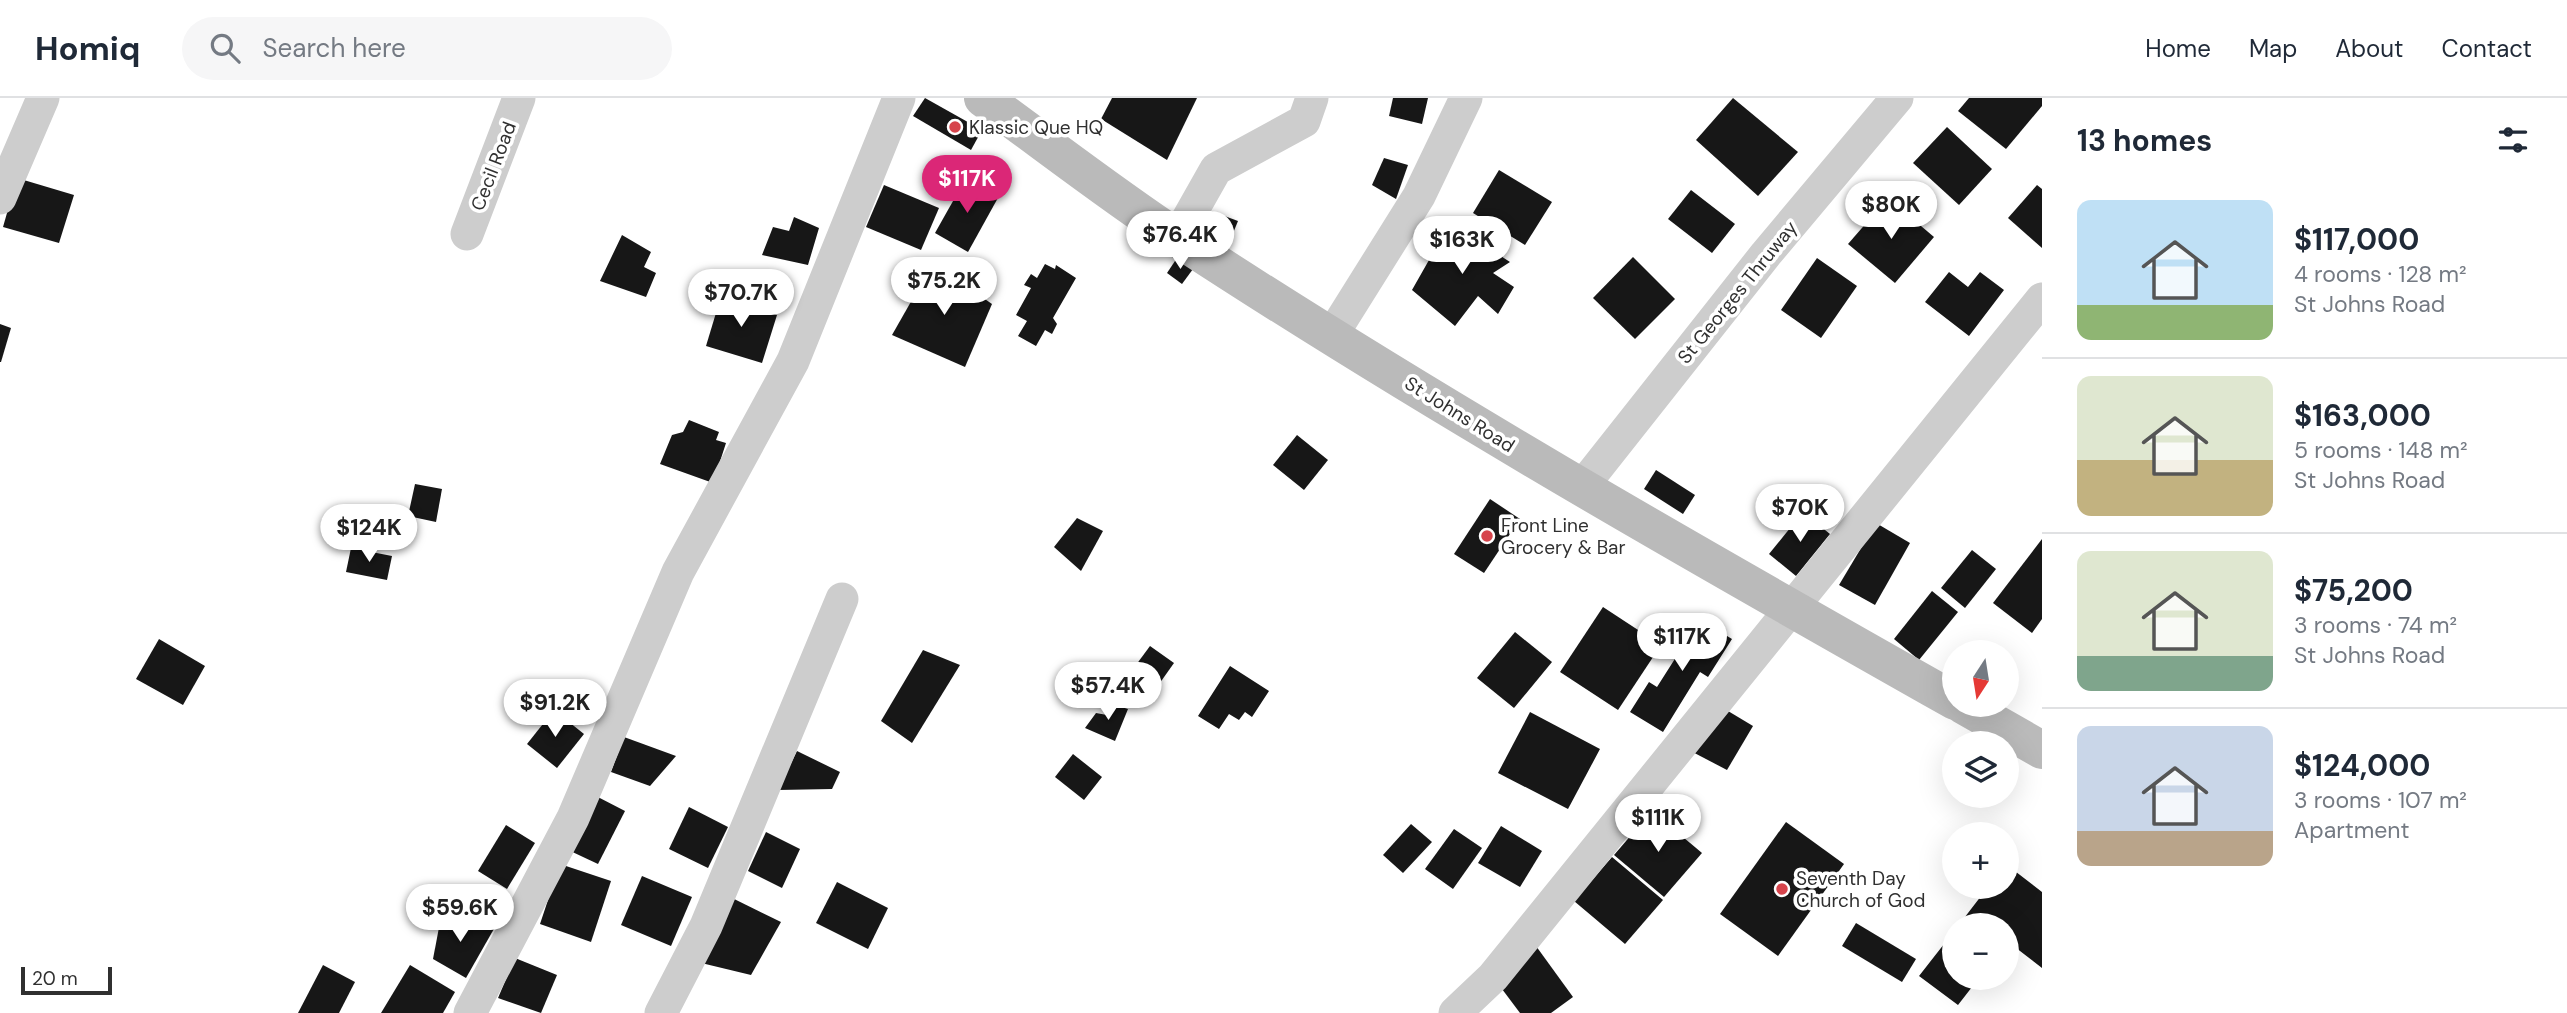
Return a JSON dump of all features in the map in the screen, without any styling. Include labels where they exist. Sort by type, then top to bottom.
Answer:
[{"type":"main road","name":"St Johns Road","points":[[983,98],[1177,237],[1332,335],[1581,488],[1942,694]]},
{"type":"main road","points":[[1985,718],[2042,750]]},
{"type":"street","points":[[0,198],[44,98]]},
{"type":"street","name":"Cecil Road","points":[[467,234],[519,98]]},
{"type":"street","points":[[470,1013],[572,818],[678,572],[793,361],[899,98]]},
{"type":"street","points":[[1177,237],[1216,169],[1304,121],[1312,98]]},
{"type":"street","points":[[1332,335],[1419,196],[1466,98]]},
{"type":"street","name":"St Georges Thruway","points":[[1581,488],[1766,254],[1897,98]]},
{"type":"street","points":[[1455,1013],[1493,977],[2042,299]]},
{"type":"street","points":[[661,1013],[706,926],[842,599]]},
{"type":"building","name":"Klassic Que HQ","points":[[925,98],[982,130],[971,150],[913,116]]},
{"type":"building","points":[[1112,98],[1197,98],[1167,160],[1101,119]]},
{"type":"building","points":[[1393,98],[1428,98],[1422,124],[1389,116]]},
{"type":"building","points":[[1733,98],[1798,152],[1758,196],[1696,140]]},
{"type":"building","points":[[1969,98],[2042,98],[2042,106],[2006,149],[1958,111]]},
{"type":"building","points":[[1947,127],[1992,169],[1959,205],[1913,163]]},
{"type":"building","points":[[1384,158],[1408,165],[1396,199],[1372,185]]},
{"type":"building","points":[[1499,170],[1552,202],[1525,245],[1473,213]]},
{"type":"building","points":[[17,178],[74,195],[59,243],[3,227]]},
{"type":"building","points":[[966,178],[999,196],[968,252],[935,233]]},
{"type":"building","points":[[884,185],[939,208],[921,250],[866,227]]},
{"type":"building","points":[[2037,185],[2042,189],[2042,248],[2008,218]]},
{"type":"building","points":[[1691,190],[1735,224],[1712,253],[1668,219]]},
{"type":"building","points":[[1888,198],[1934,237],[1895,283],[1848,244]]},
{"type":"building","points":[[1211,211],[1238,221],[1227,248],[1200,237]]},
{"type":"building","points":[[794,217],[819,228],[808,265],[762,255],[773,227],[789,231]]},
{"type":"building","points":[[1450,223],[1510,262],[1493,273],[1514,287],[1498,314],[1478,296],[1455,326],[1412,290]]},
{"type":"building","points":[[622,235],[651,252],[644,267],[656,273],[646,297],[600,281]]},
{"type":"building","points":[[1633,257],[1675,299],[1635,339],[1593,298]]},
{"type":"building","points":[[1177,258],[1193,269],[1182,284],[1167,273]]},
{"type":"building","points":[[1817,258],[1857,286],[1821,338],[1781,310]]},
{"type":"building","points":[[933,263],[992,304],[965,367],[892,335]]},
{"type":"building","points":[[1045,264],[1055,269],[1056,265],[1076,278],[1053,318],[1057,324],[1052,334],[1045,330],[1036,346],[1018,336],[1027,321],[1016,315],[1031,288],[1024,285],[1031,274],[1037,278]]},
{"type":"building","points":[[1949,272],[1968,287],[1980,272],[2004,290],[1969,336],[1925,302]]},
{"type":"building","points":[[722,293],[777,315],[762,363],[706,346]]},
{"type":"building","points":[[0,324],[11,328],[1,362],[0,362]]},
{"type":"building","points":[[689,420],[719,432],[716,440],[726,443],[713,483],[660,464],[672,435],[683,432]]},
{"type":"building","points":[[1297,435],[1328,460],[1304,490],[1273,465]]},
{"type":"building","points":[[1656,470],[1695,495],[1683,514],[1644,489]]},
{"type":"building","points":[[415,484],[442,489],[436,522],[408,516]]},
{"type":"building","name":"Front Line Grocery & Bar","points":[[1490,499],[1520,519],[1484,573],[1454,554]]},
{"type":"building","points":[[1803,512],[1830,534],[1796,576],[1769,554]]},
{"type":"building","points":[[1077,518],[1103,531],[1081,571],[1054,547]]},
{"type":"building","points":[[1876,523],[1910,543],[1875,605],[1839,585]]},
{"type":"building","points":[[2042,539],[2042,619],[2032,633],[1993,603]]},
{"type":"building","points":[[351,548],[392,556],[387,580],[346,572]]},
{"type":"building","points":[[1972,550],[1996,569],[1965,608],[1941,588]]},
{"type":"building","points":[[1932,591],[1958,612],[1919,660],[1894,639]]},
{"type":"building","points":[[1603,607],[1661,645],[1618,710],[1560,672]]},
{"type":"building","points":[[1694,616],[1732,639],[1708,677],[1700,672],[1663,732],[1630,712],[1649,682],[1657,687],[1678,654],[1673,650]]},
{"type":"building","points":[[1515,632],[1552,662],[1514,708],[1477,678]]},
{"type":"building","points":[[159,639],[205,666],[183,705],[136,679]]},
{"type":"building","points":[[1150,646],[1174,663],[1157,687],[1133,669]]},
{"type":"building","points":[[923,650],[960,665],[912,743],[881,721]]},
{"type":"building","points":[[1230,666],[1269,691],[1252,717],[1245,712],[1239,720],[1229,714],[1219,729],[1198,716]]},
{"type":"building","points":[[1112,704],[1128,709],[1115,741],[1085,728],[1096,713],[1107,715]]},
{"type":"building","points":[[1718,705],[1753,726],[1727,770],[1683,747]]},
{"type":"building","points":[[554,710],[584,734],[557,768],[527,744]]},
{"type":"building","points":[[1530,712],[1600,749],[1568,809],[1498,773]]},
{"type":"building","points":[[624,737],[676,756],[650,786],[611,772]]},
{"type":"building","points":[[797,751],[840,772],[832,789],[778,790]]},
{"type":"building","points":[[1073,754],[1102,777],[1084,800],[1055,777]]},
{"type":"building","points":[[594,795],[625,811],[598,864],[566,849]]},
{"type":"building","points":[[689,807],[728,827],[708,868],[669,849]]},
{"type":"building","points":[[1652,811],[1702,853],[1664,897],[1614,855]]},
{"type":"building","name":"Seventh Day Church of God","points":[[1786,822],[1844,864],[1778,956],[1720,914]]},
{"type":"building","points":[[1411,824],[1432,842],[1403,873],[1383,855]]},
{"type":"building","points":[[506,825],[535,843],[507,889],[478,871]]},
{"type":"building","points":[[1501,826],[1542,851],[1520,887],[1478,863]]},
{"type":"building","points":[[1454,829],[1482,848],[1453,889],[1425,869]]},
{"type":"building","points":[[766,832],[800,849],[782,888],[748,871]]},
{"type":"building","points":[[1612,857],[1663,900],[1625,944],[1574,901]]},
{"type":"building","points":[[560,864],[611,881],[591,942],[540,924]]},
{"type":"building","points":[[2019,874],[2042,892],[2042,968],[2019,950],[2019,913],[1968,913],[1979,899],[2019,899]]},
{"type":"building","points":[[642,876],[692,897],[671,946],[621,925]]},
{"type":"building","points":[[837,882],[888,908],[868,949],[816,923]]},
{"type":"building","points":[[720,892],[781,922],[751,975],[693,961]]},
{"type":"building","points":[[441,917],[495,927],[466,978],[433,959]]},
{"type":"building","points":[[1856,923],[1916,959],[1902,982],[1842,946]]},
{"type":"building","points":[[1536,946],[1573,997],[1551,1013],[1520,1013],[1493,977]]},
{"type":"building","points":[[1942,947],[1942,990],[1970,990],[1958,1005],[1919,976]]},
{"type":"building","points":[[515,958],[557,975],[541,1013],[498,998]]},
{"type":"building","points":[[323,965],[355,982],[339,1013],[298,1013]]},
{"type":"building","points":[[410,965],[455,992],[443,1013],[381,1013]]},
{"type":"place","name":"Klassic Que HQ","points":[[955,127]]},
{"type":"place","name":"Front Line Grocery & Bar","points":[[1487,536]]},
{"type":"place","name":"Seventh Day Church of God","points":[[1782,889]]}]
